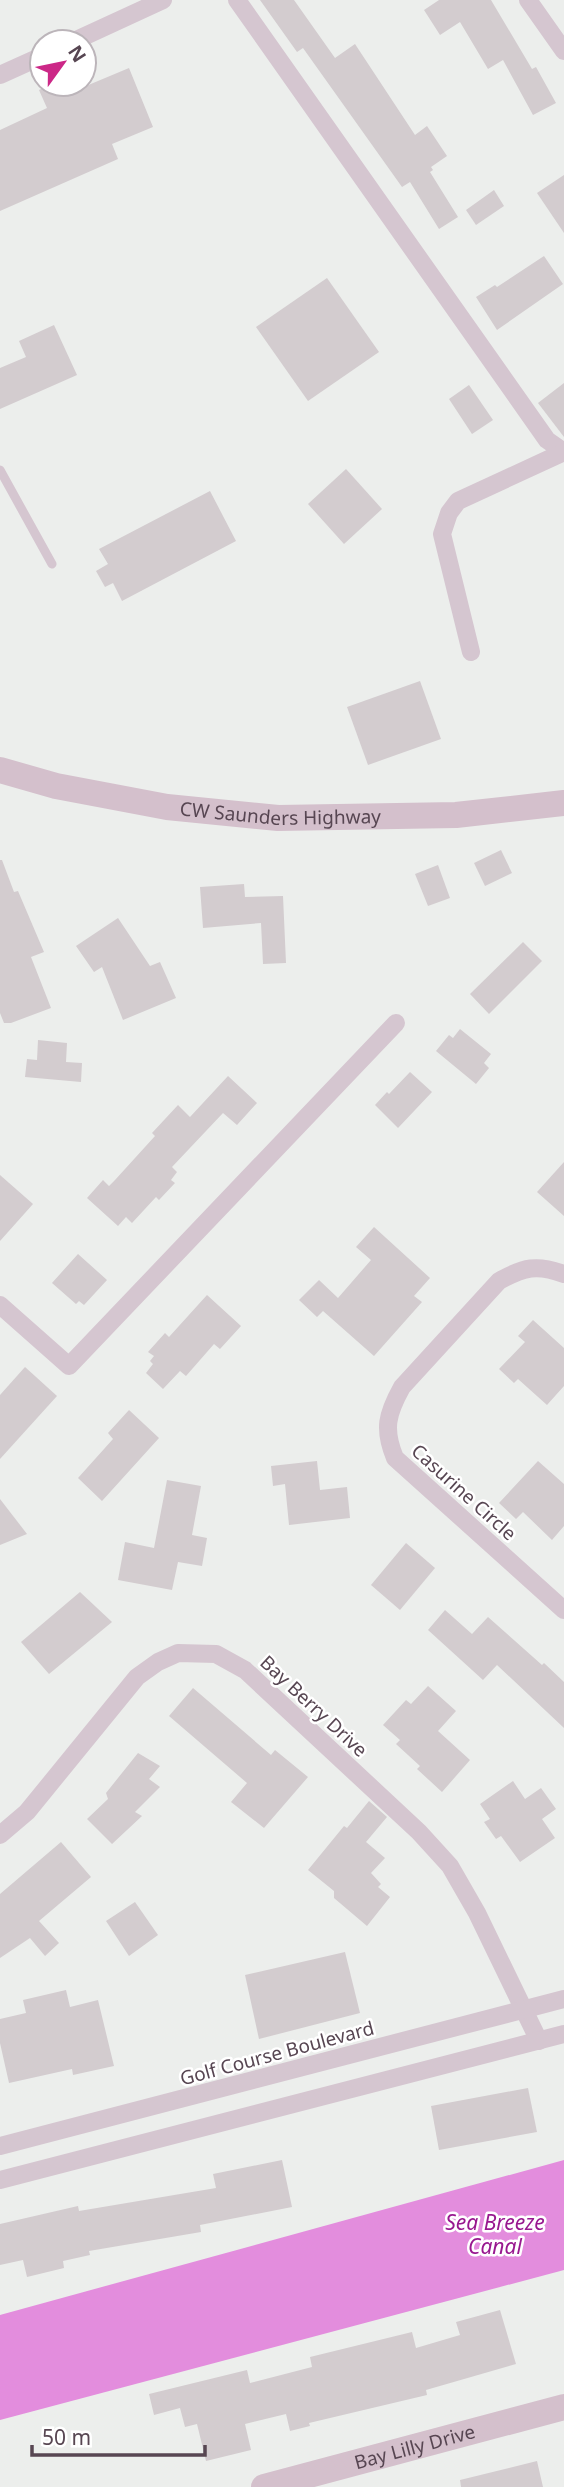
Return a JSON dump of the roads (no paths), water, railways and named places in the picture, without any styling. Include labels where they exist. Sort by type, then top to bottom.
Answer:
[{"type":"main road","name":"CW Saunders Highway","points":[[0,770],[56,786],[155,806],[278,818],[456,815],[564,803]]},
{"type":"main road","name":"Bay Lilly Drive","points":[[264,2487],[564,2407]]},
{"type":"street","points":[[98,30],[163,0]]},
{"type":"street","points":[[237,0],[547,440],[564,452],[458,501],[449,513],[442,534],[471,652]]},
{"type":"street","points":[[528,0],[564,51]]},
{"type":"street","points":[[0,75],[28,62]]},
{"type":"street","points":[[0,1305],[69,1366],[396,1023]]},
{"type":"street","name":"Casurine Circle","points":[[564,1275],[533,1266],[499,1281],[402,1387],[390,1408],[387,1434],[395,1458],[564,1610]]},
{"type":"street","name":"Bay Berry Drive","points":[[0,1835],[27,1812],[137,1676],[178,1653],[216,1654],[245,1670],[419,1832],[450,1866],[477,1913],[540,2040]]},
{"type":"street","name":"Golf Course Boulevard","points":[[0,2146],[564,1999]]},
{"type":"street","points":[[0,2180],[564,2034]]},
{"type":"lane","points":[[0,470],[52,564]]},
{"type":"water","name":"Sea Breeze Canal","points":[[564,2160],[564,2270],[0,2420],[0,2315]]}]
